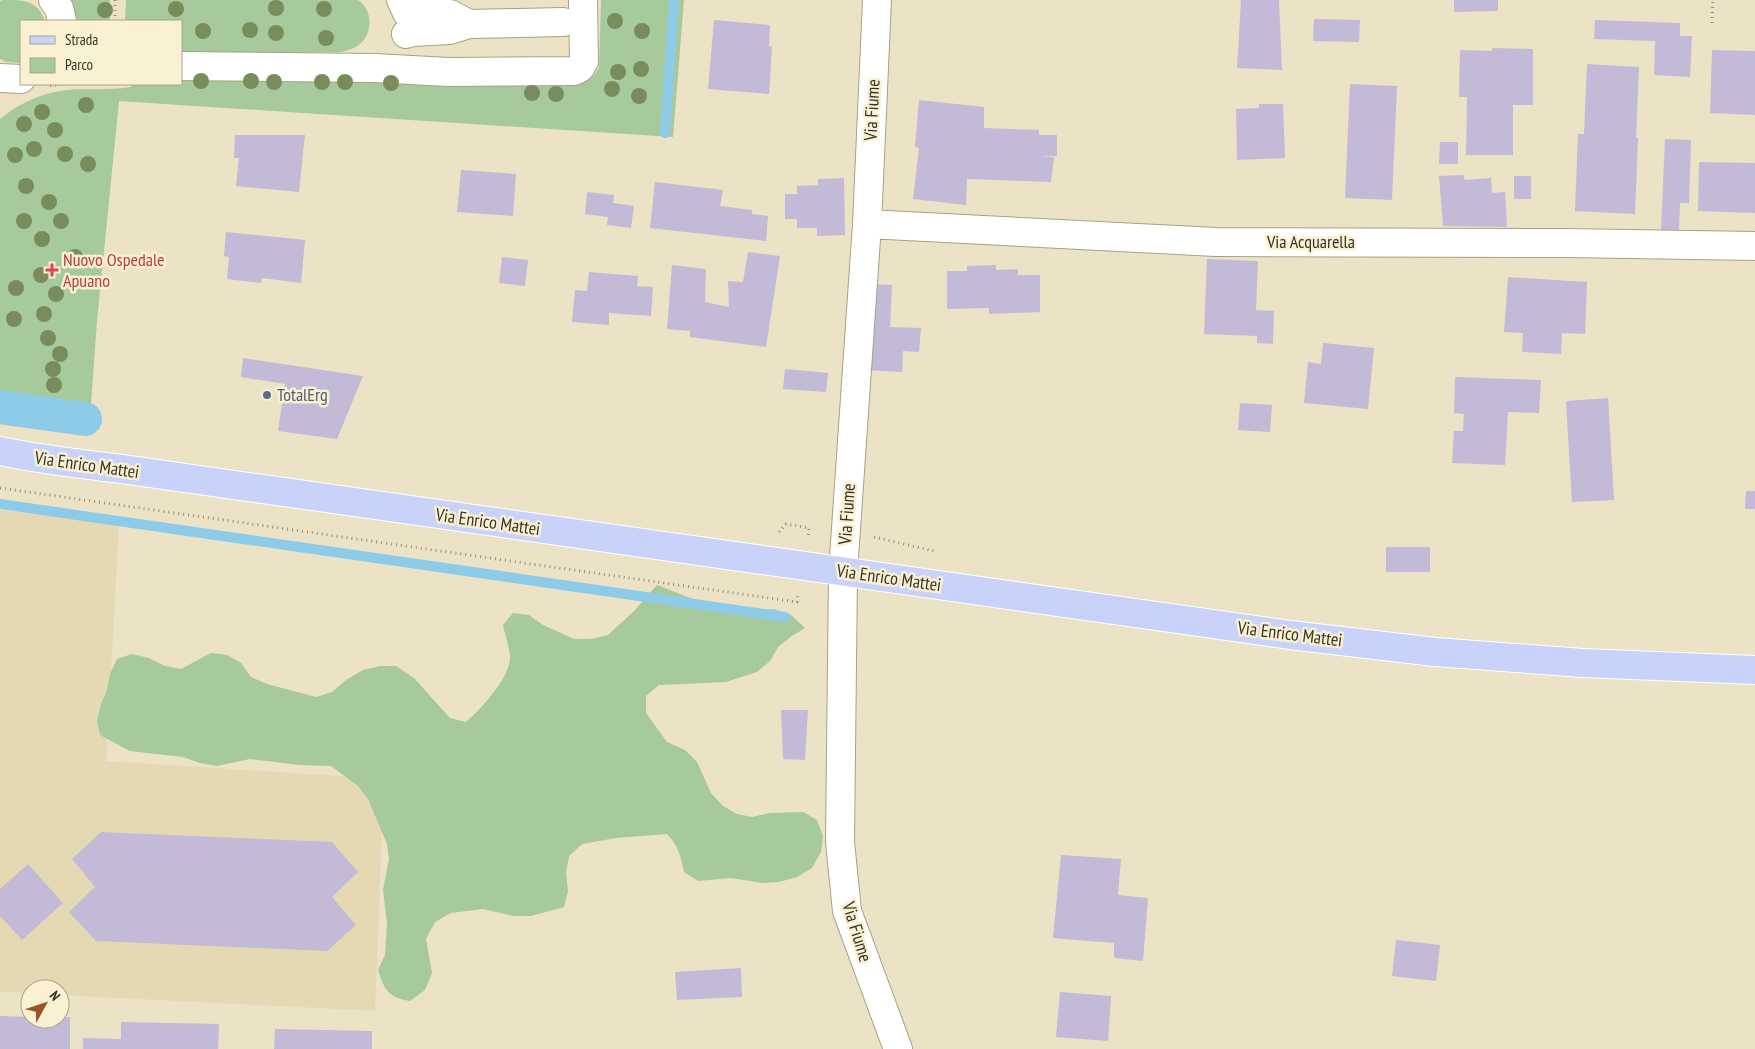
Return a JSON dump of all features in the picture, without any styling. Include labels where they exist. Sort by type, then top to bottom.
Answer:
[{"type":"main road","name":"Via Enrico Mattei","points":[[9,454],[1290,635],[1435,652],[1583,663],[1755,670]]},
{"type":"street","points":[[53,0],[59,8],[62,20]]},
{"type":"street","points":[[182,66],[375,68],[448,72],[577,70],[584,62],[582,0]]},
{"type":"street","name":"Via Fiume","points":[[877,0],[867,224],[843,572],[840,842],[847,912],[898,1049]]},
{"type":"street","points":[[375,68],[402,48],[405,16]]},
{"type":"street","points":[[405,16],[412,32],[450,30],[469,24],[563,22]]},
{"type":"street","name":"Via Acquarella","points":[[867,224],[1216,242],[1755,246]]},
{"type":"path","points":[[115,0],[115,20]]},
{"type":"path","points":[[1712,23],[1713,0]]},
{"type":"path","points":[[0,488],[488,558]]},
{"type":"path","points":[[809,528],[872,536],[939,552]]},
{"type":"shaded area","points":[[0,510],[119,525],[106,761],[384,779],[375,1011],[70,996],[70,979],[20,979],[20,993],[0,992]]},
{"type":"green space","points":[[18,0],[34,5],[45,20],[20,20],[19,63],[6,62],[0,59],[0,1]]},
{"type":"green space","points":[[68,0],[110,0],[110,20],[74,20]]},
{"type":"green space","points":[[126,0],[358,0],[366,9],[369,26],[366,37],[360,44],[341,52],[182,54],[182,20],[125,20]]},
{"type":"green space","name":"Nuovo Ospedale Apuano","points":[[601,0],[684,0],[673,137],[119,101],[97,321],[90,417],[0,403],[0,119],[13,109],[35,98],[60,91],[122,88],[131,87],[131,85],[182,85],[182,76],[584,80],[593,76],[599,68]]},
{"type":"green space","points":[[657,585],[706,604],[740,610],[774,609],[791,615],[805,628],[778,647],[770,661],[757,672],[726,682],[659,685],[646,696],[646,713],[667,742],[685,750],[697,762],[711,793],[723,806],[737,814],[752,817],[770,813],[803,812],[817,820],[823,836],[821,852],[812,868],[797,877],[779,882],[763,883],[731,878],[698,881],[684,872],[682,861],[674,842],[667,834],[616,838],[582,844],[569,856],[566,872],[568,891],[564,907],[531,916],[513,916],[483,909],[451,913],[435,922],[426,939],[432,973],[425,990],[410,1001],[388,992],[378,970],[385,955],[387,923],[383,890],[389,859],[387,844],[368,799],[358,786],[331,766],[299,765],[250,759],[217,766],[183,757],[130,751],[100,735],[97,720],[110,674],[117,659],[132,654],[149,658],[165,666],[181,669],[211,653],[227,655],[241,663],[251,677],[267,684],[316,697],[332,692],[346,680],[363,670],[380,666],[396,666],[414,678],[450,718],[466,722],[487,701],[506,672],[510,655],[503,625],[513,613],[529,615],[543,625],[574,639],[591,639],[608,635],[634,611]]},
{"type":"building","points":[[1241,0],[1279,0],[1282,70],[1237,68]]},
{"type":"building","points":[[1454,0],[1498,0],[1498,11],[1454,12]]},
{"type":"building","points":[[1314,19],[1360,20],[1359,42],[1313,41]]},
{"type":"building","points":[[714,20],[770,25],[769,46],[772,47],[769,94],[708,89]]},
{"type":"building","points":[[1595,20],[1680,23],[1680,36],[1692,36],[1690,77],[1654,75],[1655,41],[1594,39]]},
{"type":"building","points":[[1492,48],[1533,49],[1533,105],[1513,105],[1513,155],[1466,155],[1467,97],[1459,97],[1460,50],[1492,51]]},
{"type":"building","points":[[1712,50],[1755,51],[1755,115],[1710,113]]},
{"type":"building","points":[[1587,64],[1639,67],[1635,214],[1575,211],[1578,134],[1584,134]]},
{"type":"building","points":[[1350,84],[1397,86],[1392,200],[1345,198]]},
{"type":"building","points":[[919,100],[984,107],[984,128],[1039,130],[1039,135],[1057,135],[1057,156],[1040,156],[1054,157],[1051,182],[967,179],[966,205],[913,199],[919,148],[915,147]]},
{"type":"building","points":[[1259,104],[1283,104],[1285,158],[1237,160],[1236,109],[1259,108]]},
{"type":"building","points":[[235,135],[305,135],[299,192],[236,186],[239,158],[234,158]]},
{"type":"building","points":[[1665,139],[1691,140],[1689,203],[1680,203],[1679,230],[1661,230]]},
{"type":"building","points":[[1440,142],[1458,142],[1458,164],[1439,164]]},
{"type":"building","points":[[1699,162],[1755,163],[1755,213],[1698,211]]},
{"type":"building","points":[[461,170],[516,174],[513,216],[457,212]]},
{"type":"building","points":[[1463,175],[1465,180],[1491,178],[1492,193],[1505,192],[1507,227],[1443,226],[1439,176]]},
{"type":"building","points":[[1514,176],[1531,176],[1531,199],[1514,199]]},
{"type":"building","points":[[844,178],[845,235],[817,236],[817,228],[797,228],[797,219],[785,219],[785,194],[797,194],[797,186],[818,185],[818,179]]},
{"type":"building","points":[[655,182],[723,190],[720,206],[752,210],[752,214],[768,216],[766,241],[650,228]]},
{"type":"building","points":[[587,192],[614,195],[613,203],[634,206],[631,228],[607,225],[608,217],[585,214]]},
{"type":"building","points":[[226,232],[305,240],[301,283],[262,278],[261,283],[227,279],[229,257],[224,256]]},
{"type":"building","points":[[748,252],[780,256],[766,347],[690,337],[690,331],[667,329],[672,265],[706,269],[705,302],[729,307],[728,281],[743,282]]},
{"type":"building","points":[[502,257],[528,260],[525,286],[499,283]]},
{"type":"building","points":[[1207,259],[1258,261],[1256,310],[1274,311],[1273,344],[1257,343],[1257,336],[1204,334]]},
{"type":"building","points":[[996,265],[996,270],[1018,269],[1018,275],[1040,275],[1040,312],[989,314],[989,308],[947,309],[947,271],[967,271],[967,266]]},
{"type":"building","points":[[589,272],[638,276],[637,286],[653,287],[651,316],[609,313],[609,325],[572,322],[575,290],[587,291]]},
{"type":"building","points":[[1508,277],[1587,282],[1585,334],[1562,333],[1561,354],[1522,352],[1523,333],[1504,332]]},
{"type":"building","points":[[864,284],[892,285],[890,327],[921,328],[919,352],[903,351],[902,372],[860,370]]},
{"type":"building","points":[[1323,343],[1374,348],[1368,409],[1304,403],[1308,362],[1321,364]]},
{"type":"building","points":[[243,358],[363,376],[337,439],[278,431],[285,384],[241,377]]},
{"type":"building","points":[[785,369],[828,373],[826,392],[783,389]]},
{"type":"building","points":[[1455,377],[1541,380],[1539,413],[1508,412],[1505,465],[1452,463],[1454,431],[1463,431],[1464,414],[1454,413]]},
{"type":"building","points":[[1608,398],[1614,500],[1572,502],[1566,401]]},
{"type":"building","points":[[1240,403],[1272,405],[1270,432],[1238,430]]},
{"type":"building","points":[[1746,491],[1755,491],[1755,509],[1745,509]]},
{"type":"building","points":[[1386,547],[1430,547],[1430,572],[1386,572]]},
{"type":"building","points":[[781,710],[808,710],[805,760],[783,759]]},
{"type":"building","points":[[101,832],[332,842],[358,872],[332,897],[356,925],[327,951],[96,941],[69,912],[95,887],[72,859]]},
{"type":"building","points":[[1061,855],[1121,859],[1118,895],[1148,898],[1143,961],[1114,958],[1114,943],[1053,938]]},
{"type":"building","points":[[28,864],[63,903],[22,940],[0,916],[0,889]]},
{"type":"building","points":[[1396,940],[1440,945],[1436,981],[1392,976]]},
{"type":"building","points":[[741,968],[742,997],[677,1000],[675,972]]},
{"type":"building","points":[[1060,992],[1111,996],[1108,1041],[1056,1037]]},
{"type":"building","points":[[0,1016],[20,1017],[20,1029],[70,1029],[70,1049],[0,1049]]},
{"type":"building","points":[[121,1022],[219,1024],[218,1049],[83,1049],[83,1038],[121,1039]]},
{"type":"building","points":[[275,1029],[372,1031],[372,1049],[274,1049]]},
{"type":"waterway","points":[[665,133],[674,0]]},
{"type":"waterway","points":[[0,407],[85,419]]},
{"type":"waterway","points":[[0,504],[785,617]]},
{"type":"place","name":"Nuovo Ospedale Apuano","points":[[52,270]]},
{"type":"place","name":"TotalErg","points":[[267,395]]}]
